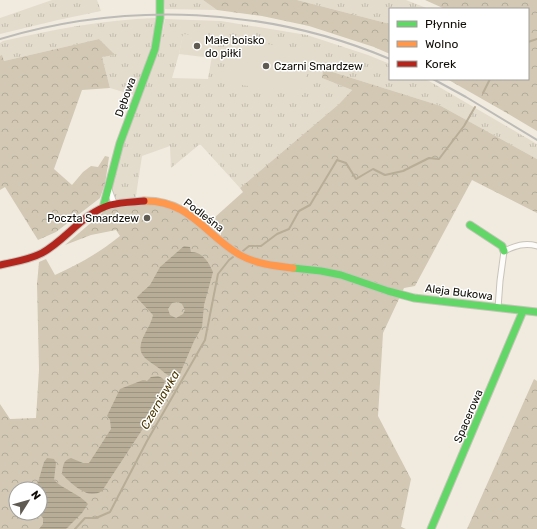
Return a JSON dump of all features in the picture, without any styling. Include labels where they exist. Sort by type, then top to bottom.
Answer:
[{"type":"street","name":"Dębowa","points":[[103,208],[120,144],[155,49],[160,15],[160,0]]},
{"type":"street","points":[[108,186],[114,203]]},
{"type":"street","name":"Podleśna","points":[[0,265],[28,258],[44,251],[95,212],[114,203],[149,202],[168,204],[185,212],[236,253],[252,261],[345,276],[379,289]]},
{"type":"street","points":[[470,225],[502,246],[504,251],[498,308]]},
{"type":"street","points":[[504,251],[523,244],[537,246]]},
{"type":"street","name":"Aleja Bukowa","points":[[379,289],[415,298],[537,312]]},
{"type":"street","name":"Spacerowa","points":[[431,529],[523,311]]},
{"type":"green space","points":[[52,0],[97,0],[101,11],[0,34],[0,18]]},
{"type":"green space","points":[[164,0],[203,0],[217,10],[165,9]]},
{"type":"green space","points":[[203,0],[297,0],[389,24],[389,54],[374,47],[309,26],[262,16],[217,10]]},
{"type":"green space","points":[[297,0],[406,0],[426,8],[389,8],[389,24]]},
{"type":"green space","points":[[425,0],[537,0],[537,131],[449,80],[529,80],[529,8],[443,8]]},
{"type":"green space","points":[[156,18],[151,48],[133,95],[110,88],[102,57],[114,55],[99,39],[4,61],[2,56],[0,56],[0,43],[3,41],[79,26]]},
{"type":"green space","points":[[165,19],[221,21],[307,35],[368,55],[389,64],[389,80],[427,80],[537,144],[537,159],[441,106],[323,69],[322,78],[352,90],[339,104],[240,188],[200,144],[171,168],[170,146],[142,156],[135,202],[114,203],[108,186],[135,101],[159,51]],"holes":[[[183,35],[215,38],[208,79],[172,78]]]},
{"type":"green space","name":"Małe boisko do piłki","points":[[183,34],[216,38],[212,58],[179,54]]},
{"type":"green space","name":"Czarni Smardzew","points":[[229,38],[310,51],[303,95],[223,82]]},
{"type":"green space","points":[[99,39],[115,55],[102,57],[110,88],[82,90],[54,169],[72,185],[83,172],[91,166],[98,167],[105,156],[109,157],[105,184],[100,198],[56,232],[38,240],[5,187],[0,190],[0,56],[2,55],[4,61]]},
{"type":"green space","points":[[323,69],[441,106],[537,159],[537,213],[472,180],[415,286],[404,288],[383,333],[378,416],[411,479],[401,527],[406,529],[0,529],[0,404],[10,419],[36,418],[39,370],[37,284],[39,262],[46,259],[55,275],[89,258],[120,236],[116,230],[91,235],[65,245],[114,203],[168,204],[221,240],[221,231],[214,218],[243,192],[240,188],[339,104],[352,90],[322,78]]},
{"type":"green space","points":[[534,379],[537,381],[537,529],[467,529]]},
{"type":"shaded area","points":[[184,246],[190,247],[191,252],[195,252],[202,256],[213,272],[204,305],[202,327],[194,341],[179,376],[176,377],[169,376],[145,358],[140,348],[141,342],[153,315],[137,297],[150,285],[160,267]],"holes":[[[178,302],[182,304],[185,310],[183,314],[176,318],[170,315],[168,309],[172,303]]]},
{"type":"shaded area","points":[[158,376],[165,381],[159,402],[102,491],[92,494],[84,492],[76,487],[62,474],[65,462],[71,458],[83,463],[89,463],[111,429],[110,420],[107,416],[120,389],[143,380],[147,381],[151,377]]},
{"type":"shaded area","points":[[47,458],[54,459],[56,463],[54,480],[88,504],[82,513],[66,529],[39,529],[43,524],[43,521],[48,521],[48,481],[38,481],[44,462]]},
{"type":"waterway","name":"Czerniawka","points":[[529,42],[537,39]]},
{"type":"waterway","name":"Czerniawka","points":[[483,93],[490,80]]},
{"type":"waterway","name":"Czerniawka","points":[[243,251],[249,246],[261,246],[277,234],[289,229],[299,211],[310,205],[337,160],[346,163],[356,179],[373,169],[385,175],[403,171],[429,158],[439,159],[464,126],[475,107]]},
{"type":"waterway","name":"Czerniawka","points":[[75,529],[85,518],[96,518],[110,512],[147,441],[205,340],[218,274],[233,257]]},
{"type":"railway","points":[[0,39],[48,27],[97,19],[147,15],[196,15],[246,20],[295,29],[343,42],[389,59]]},
{"type":"railway","points":[[435,80],[537,140]]},
{"type":"traffic: fast","points":[[103,208],[120,143],[155,49],[160,18],[160,0]]},
{"type":"traffic: fast","points":[[470,225],[502,246],[504,251]]},
{"type":"traffic: fast","points":[[293,268],[341,275],[414,298],[537,312]]},
{"type":"traffic: fast","points":[[431,529],[523,311]]},
{"type":"traffic: slow","points":[[144,201],[160,202],[185,212],[228,247],[252,261],[293,268]]},
{"type":"traffic: jam","points":[[0,265],[27,259],[51,248],[83,220],[100,209],[114,204],[144,201]]},
{"type":"place","name":"Małe boisko do piłki","points":[[197,46]]},
{"type":"place","name":"Czarni Smardzew","points":[[266,66]]},
{"type":"place","name":"Poczta Smardzew","points":[[147,218]]}]
